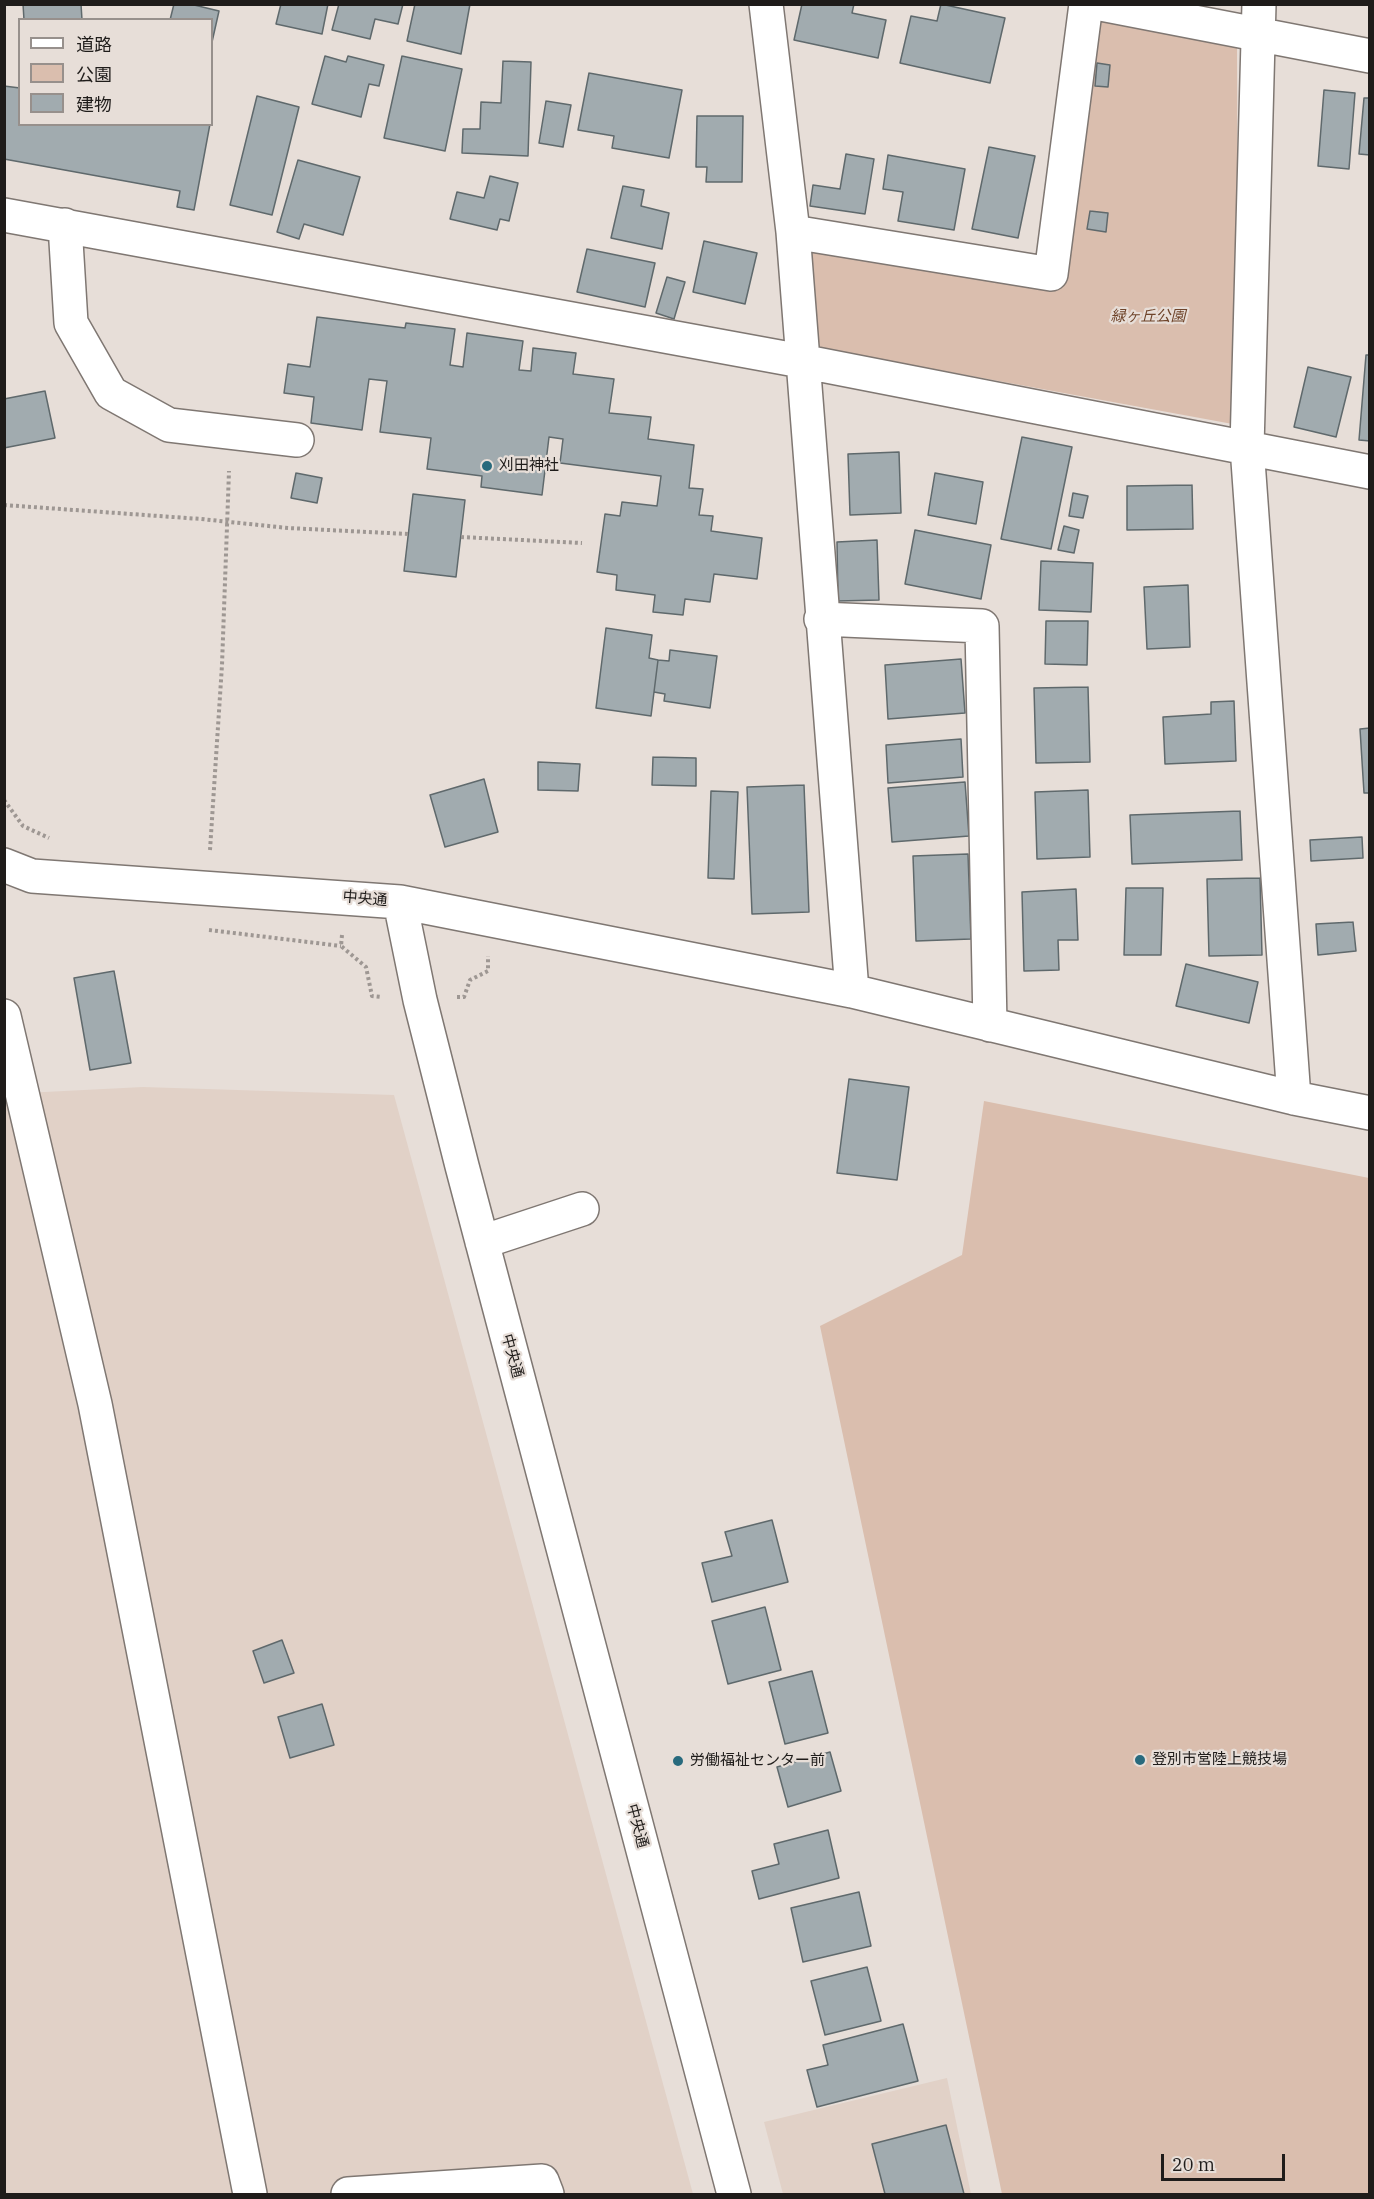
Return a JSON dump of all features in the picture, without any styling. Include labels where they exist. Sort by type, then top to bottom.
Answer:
[{"type":"street","points":[[766,4],[793,232],[821,619],[852,991]]},
{"type":"street","points":[[793,232],[1052,274],[1086,4]]},
{"type":"street","points":[[1101,4],[1260,20],[1370,56]]},
{"type":"street","points":[[1260,20],[1247,447],[1294,1098]]},
{"type":"street","points":[[4,216],[65,225],[801,361],[1370,472]]},
{"type":"street","points":[[65,225],[72,323],[111,393],[169,425],[297,440]]},
{"type":"street","points":[[821,619],[982,626],[990,1025]]},
{"type":"street","name":"中央通","points":[[4,865],[32,876],[400,902],[420,1000],[482,1242],[734,2194]]},
{"type":"street","points":[[400,902],[852,991],[1294,1098],[1370,1113]]},
{"type":"street","points":[[4,1016],[95,1404],[250,2194]]},
{"type":"street","points":[[482,1242],[582,1209]]},
{"type":"street","points":[[348,2194],[542,2181],[547,2194]]},
{"type":"path","points":[[210,857],[228,522],[229,432]]},
{"type":"path","points":[[4,505],[288,528],[408,534]]},
{"type":"path","points":[[461,537],[582,543]]},
{"type":"shaded area","points":[[143,1087],[394,1095],[693,2194],[5,2194],[5,1094]]},
{"type":"shaded area","points":[[947,2078],[971,2194],[783,2194],[764,2122]]},
{"type":"green space","name":"緑ヶ丘公園","points":[[1093,18],[1237,44],[1238,425],[819,348],[808,239],[1063,284]]},
{"type":"green space","name":"登別市営陸上競技場","points":[[984,1101],[1369,1178],[1369,2194],[1002,2194],[820,1326],[962,1255]]},
{"type":"building","points":[[23,4],[81,4],[82,18],[24,18]]},
{"type":"building","points":[[174,4],[190,4],[219,11],[213,38],[213,18],[170,18]]},
{"type":"building","points":[[281,4],[328,4],[322,34],[276,24]]},
{"type":"building","points":[[339,4],[403,4],[398,24],[375,19],[370,39],[332,30]]},
{"type":"building","points":[[415,4],[470,4],[461,54],[407,41]]},
{"type":"building","points":[[802,4],[854,4],[852,13],[886,20],[878,58],[794,40]]},
{"type":"building","points":[[941,4],[1005,18],[990,83],[900,63],[911,16],[937,21]]},
{"type":"building","points":[[325,56],[346,62],[348,56],[384,65],[379,86],[369,84],[361,117],[312,104]]},
{"type":"building","points":[[402,56],[462,69],[445,151],[384,138]]},
{"type":"building","points":[[503,61],[531,62],[528,156],[462,153],[463,129],[480,129],[481,102],[501,103]]},
{"type":"building","points":[[1097,63],[1110,65],[1108,87],[1095,86]]},
{"type":"building","points":[[589,73],[682,90],[669,158],[612,148],[614,136],[578,130]]},
{"type":"building","points":[[4,86],[18,88],[18,126],[210,126],[194,210],[177,207],[180,191],[4,159]]},
{"type":"building","points":[[1324,90],[1355,93],[1349,169],[1318,166]]},
{"type":"building","points":[[257,96],[299,107],[272,215],[230,205]]},
{"type":"building","points":[[1364,98],[1370,98],[1370,155],[1359,154]]},
{"type":"building","points":[[546,101],[571,105],[563,147],[539,143]]},
{"type":"building","points":[[697,116],[743,116],[742,182],[706,182],[707,167],[696,167]]},
{"type":"building","points":[[989,147],[1035,156],[1018,238],[972,229]]},
{"type":"building","points":[[846,154],[874,159],[865,214],[810,206],[813,185],[840,189]]},
{"type":"building","points":[[888,155],[965,169],[954,230],[898,221],[903,192],[883,189]]},
{"type":"building","points":[[298,160],[360,177],[343,235],[304,224],[299,239],[277,232]]},
{"type":"building","points":[[490,176],[518,183],[509,221],[500,219],[497,230],[450,219],[457,192],[484,198]]},
{"type":"building","points":[[623,186],[644,190],[641,206],[669,213],[662,249],[611,238]]},
{"type":"building","points":[[1090,211],[1108,213],[1106,232],[1087,229]]},
{"type":"building","points":[[704,241],[757,253],[745,304],[693,292]]},
{"type":"building","points":[[587,249],[655,263],[645,307],[577,292]]},
{"type":"building","points":[[667,277],[685,282],[674,319],[656,313]]},
{"type":"building","name":"刈田神社","points":[[317,317],[405,328],[406,323],[455,329],[450,365],[463,367],[467,333],[523,341],[519,370],[531,371],[533,348],[576,353],[573,374],[614,379],[609,413],[651,417],[648,439],[694,445],[689,488],[703,489],[699,515],[713,516],[711,531],[762,538],[757,579],[714,574],[710,602],[685,599],[683,615],[653,612],[655,595],[616,590],[617,575],[597,572],[605,514],[620,516],[622,502],[657,506],[661,476],[560,463],[563,439],[549,437],[542,495],[481,487],[482,476],[427,469],[431,438],[380,432],[387,381],[369,379],[362,430],[311,423],[314,397],[284,393],[288,364],[310,367]]},
{"type":"building","points":[[1366,355],[1370,355],[1370,441],[1359,440]]},
{"type":"building","points":[[1308,367],[1351,377],[1336,437],[1294,427]]},
{"type":"building","points":[[45,391],[55,438],[4,448],[4,399]]},
{"type":"building","points":[[1022,437],[1072,447],[1051,549],[1001,539]]},
{"type":"building","points":[[899,452],[901,513],[850,515],[848,454]]},
{"type":"building","points":[[296,473],[322,478],[317,503],[291,498]]},
{"type":"building","points":[[935,473],[983,482],[976,524],[928,515]]},
{"type":"building","points":[[1192,485],[1193,529],[1127,530],[1127,486]]},
{"type":"building","points":[[1073,493],[1088,496],[1083,518],[1069,516]]},
{"type":"building","points":[[413,494],[465,500],[456,577],[404,571]]},
{"type":"building","points":[[1064,526],[1079,530],[1074,553],[1058,550]]},
{"type":"building","points":[[915,530],[991,545],[981,599],[905,584]]},
{"type":"building","points":[[877,540],[879,600],[838,601],[837,542]]},
{"type":"building","points":[[1041,561],[1093,563],[1091,612],[1039,610]]},
{"type":"building","points":[[1188,585],[1190,647],[1147,649],[1144,587]]},
{"type":"building","points":[[1046,621],[1088,621],[1087,665],[1045,664]]},
{"type":"building","points":[[606,628],[652,635],[649,658],[658,660],[651,716],[596,708]]},
{"type":"building","points":[[670,650],[717,656],[710,708],[664,701],[665,694],[654,692],[658,660],[669,661]]},
{"type":"building","points":[[961,659],[965,713],[888,719],[885,665]]},
{"type":"building","points":[[1088,687],[1090,762],[1036,763],[1034,688]]},
{"type":"building","points":[[1234,701],[1236,761],[1165,764],[1163,717],[1211,714],[1211,702]]},
{"type":"building","points":[[1370,728],[1370,793],[1364,793],[1360,729]]},
{"type":"building","points":[[961,739],[963,777],[888,783],[886,745]]},
{"type":"building","points":[[653,757],[696,758],[696,786],[652,785]]},
{"type":"building","points":[[538,762],[580,764],[578,791],[538,790]]},
{"type":"building","points":[[484,779],[498,832],[445,847],[430,795]]},
{"type":"building","points":[[965,782],[969,836],[892,842],[888,788]]},
{"type":"building","points":[[804,785],[809,912],[752,914],[747,787]]},
{"type":"building","points":[[1088,790],[1090,857],[1037,859],[1035,792]]},
{"type":"building","points":[[711,791],[738,792],[734,879],[708,878]]},
{"type":"building","points":[[1240,811],[1242,860],[1132,864],[1130,815]]},
{"type":"building","points":[[1362,837],[1363,858],[1311,861],[1310,840]]},
{"type":"building","points":[[968,854],[971,939],[916,941],[913,856]]},
{"type":"building","points":[[1260,878],[1262,955],[1209,956],[1207,879]]},
{"type":"building","points":[[1126,888],[1163,888],[1161,955],[1124,955]]},
{"type":"building","points":[[1076,889],[1078,940],[1058,940],[1059,970],[1024,971],[1022,892]]},
{"type":"building","points":[[1353,922],[1356,951],[1318,955],[1316,924]]},
{"type":"building","points":[[1186,964],[1258,982],[1249,1023],[1176,1006]]},
{"type":"building","points":[[114,971],[131,1063],[90,1070],[74,978]]},
{"type":"building","points":[[849,1079],[909,1087],[897,1180],[837,1173]]},
{"type":"building","points":[[772,1520],[788,1582],[712,1602],[702,1563],[732,1556],[725,1532]]},
{"type":"building","points":[[765,1607],[781,1670],[728,1684],[712,1621]]},
{"type":"building","points":[[282,1640],[294,1673],[264,1683],[253,1651]]},
{"type":"building","points":[[812,1671],[828,1733],[785,1744],[769,1682]]},
{"type":"building","points":[[322,1704],[334,1745],[290,1758],[278,1717]]},
{"type":"building","points":[[830,1752],[841,1791],[788,1807],[777,1767]]},
{"type":"building","points":[[828,1830],[839,1878],[759,1899],[752,1871],[779,1864],[774,1844]]},
{"type":"building","points":[[859,1892],[871,1946],[803,1962],[791,1908]]},
{"type":"building","points":[[867,1967],[881,2021],[825,2035],[811,1981]]},
{"type":"building","points":[[903,2024],[918,2081],[817,2107],[807,2070],[828,2065],[823,2045]]},
{"type":"building","points":[[946,2125],[964,2194],[885,2194],[872,2144]]},
{"type":"place","name":"刈田神社","points":[[487,466]]},
{"type":"place","name":"登別市営陸上競技場","points":[[1140,1760]]},
{"type":"place","name":"労働福祉センター前","points":[[678,1761]]}]
